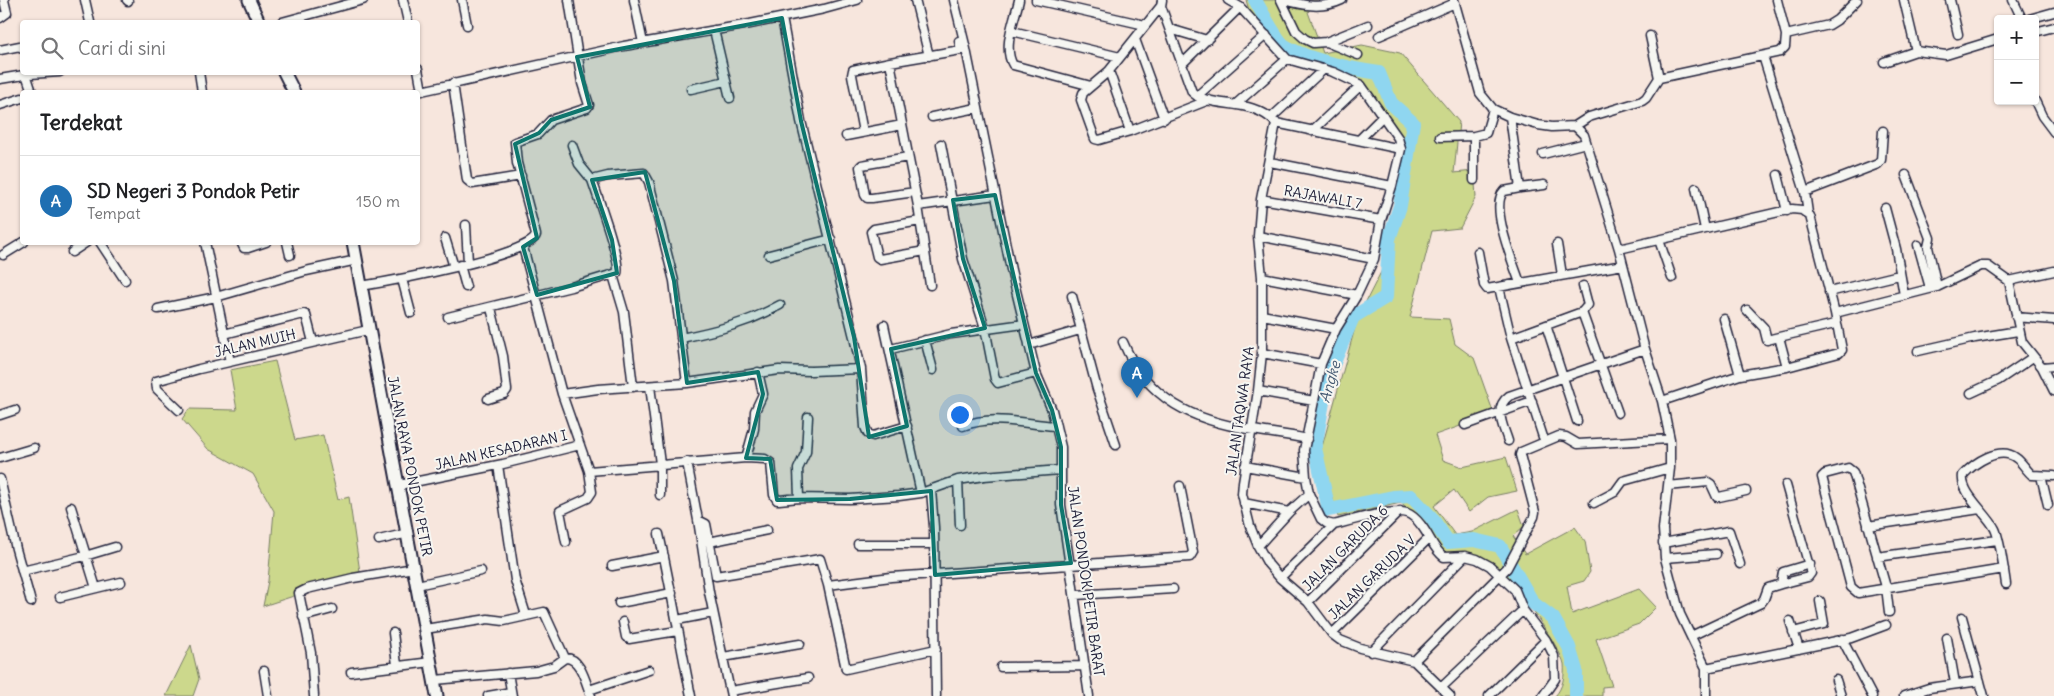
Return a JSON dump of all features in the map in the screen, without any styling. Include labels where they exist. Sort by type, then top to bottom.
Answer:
[{"type":"main road","points":[[249,0],[258,20]]},
{"type":"main road","points":[[286,75],[293,90]]},
{"type":"main road","name":"JALAN RAYA PONDOK PETIR","points":[[353,245],[437,696]]},
{"type":"street","points":[[0,18],[7,13],[4,0]]},
{"type":"street","points":[[85,0],[90,20]]},
{"type":"street","points":[[288,20],[346,2],[364,0]]},
{"type":"street","points":[[403,0],[408,20]]},
{"type":"street","points":[[462,0],[468,25]]},
{"type":"street","points":[[361,286],[402,279],[461,265],[523,247],[534,240],[536,235],[521,176],[515,144],[516,140],[538,134],[551,120],[589,106],[568,0]]},
{"type":"street","points":[[634,0],[643,43]]},
{"type":"street","points":[[822,0],[824,9]]},
{"type":"street","points":[[420,92],[643,43],[782,18],[857,0]]},
{"type":"street","points":[[915,0],[929,56]]},
{"type":"street","points":[[863,132],[852,73],[856,68],[961,50],[949,0]]},
{"type":"street","name":"JALAN PONDOK PETIR BARAT","points":[[954,0],[1029,345],[1036,373],[1052,410],[1061,447],[1062,504],[1089,696]]},
{"type":"street","points":[[1019,0],[1009,55],[1013,65],[1091,86]]},
{"type":"street","points":[[1036,0],[1145,25]]},
{"type":"street","points":[[1228,0],[1240,8],[1286,59],[1324,69],[1361,85],[1398,138],[1401,149],[1381,220],[1374,259],[1357,295],[1336,329],[1321,364],[1304,450],[1309,494],[1321,519],[1326,523],[1334,525],[1400,511],[1408,513],[1418,521],[1438,553],[1444,557],[1465,556],[1490,566],[1515,590],[1522,610],[1546,640],[1554,656],[1555,680],[1543,696]]},
{"type":"street","points":[[1283,0],[1322,6],[1342,0]]},
{"type":"street","points":[[1283,0],[1296,31],[1313,43],[1326,42],[1368,25]]},
{"type":"street","points":[[1574,126],[1589,117],[1642,101],[1659,78],[1784,50],[1786,35],[1777,0]]},
{"type":"street","points":[[1786,35],[1829,25],[1837,20],[1857,0]]},
{"type":"street","points":[[1904,0],[1916,51]]},
{"type":"street","points":[[1950,0],[1958,34]]},
{"type":"street","points":[[2013,0],[2020,15]]},
{"type":"street","points":[[1379,36],[1455,1],[1480,93],[1494,109],[1510,117],[1538,125],[1574,126],[1581,130],[1619,249],[1645,349],[1662,400],[1670,439],[1670,468],[1663,529],[1665,558],[1677,605],[1706,668],[1706,696]]},
{"type":"street","points":[[1162,3],[1136,40],[1109,70],[1082,93],[1081,97],[1095,139],[1099,140],[1130,131],[1209,100]]},
{"type":"street","points":[[1162,3],[1192,92],[1197,96],[1258,110],[1273,120],[1312,131],[1401,149]]},
{"type":"street","points":[[1182,64],[1240,8]]},
{"type":"street","points":[[2039,16],[2054,12]]},
{"type":"street","points":[[782,18],[801,121],[832,239],[860,369],[864,420],[868,434],[873,436],[907,426]]},
{"type":"street","points":[[2039,31],[2054,27]]},
{"type":"street","points":[[1170,29],[1207,40]]},
{"type":"street","points":[[714,30],[730,98]]},
{"type":"street","points":[[1012,31],[1120,57]]},
{"type":"street","points":[[1197,96],[1266,35]]},
{"type":"street","points":[[1650,36],[1659,78]]},
{"type":"street","points":[[1136,40],[1164,119]]},
{"type":"street","points":[[1884,62],[1916,51],[1943,56],[1994,40]]},
{"type":"street","points":[[1326,42],[1358,54]]},
{"type":"street","points":[[0,50],[20,46]]},
{"type":"street","points":[[1662,400],[1740,375],[1787,367],[1839,353],[1842,350],[1835,313],[1808,213],[1805,192],[1763,56]]},
{"type":"street","points":[[1236,104],[1286,59]]},
{"type":"street","points":[[890,62],[918,206],[930,285]]},
{"type":"street","points":[[1273,120],[1324,69]]},
{"type":"street","points":[[1109,70],[1130,131]]},
{"type":"street","points":[[0,80],[24,75]]},
{"type":"street","points":[[29,75],[32,90]]},
{"type":"street","points":[[199,75],[202,90]]},
{"type":"street","points":[[418,75],[419,90]]},
{"type":"street","points":[[691,89],[726,82]]},
{"type":"street","points":[[453,83],[467,180],[472,184],[521,176]]},
{"type":"street","points":[[1312,131],[1361,85]]},
{"type":"street","points":[[0,105],[20,99]]},
{"type":"street","points":[[2037,105],[2042,116],[2054,132]]},
{"type":"street","points":[[932,117],[977,108]]},
{"type":"street","points":[[1440,137],[1474,136],[1486,133],[1494,109]]},
{"type":"street","points":[[1359,140],[1384,116]]},
{"type":"street","points":[[1510,117],[1520,188]]},
{"type":"street","name":"JALAN TAQWA RAYA","points":[[1273,120],[1270,162],[1261,198],[1258,236],[1262,277],[1262,352],[1258,391],[1242,488],[1244,503],[1258,546],[1268,564],[1280,578],[1308,602],[1332,634],[1349,644],[1371,652],[1414,662],[1450,696]]},
{"type":"street","points":[[846,136],[902,125]]},
{"type":"street","points":[[1805,192],[1878,164],[1881,160],[1883,131]]},
{"type":"street","points":[[1474,136],[1474,180]]},
{"type":"street","points":[[1543,154],[1586,143]]},
{"type":"street","points":[[941,144],[963,259],[985,328],[996,382],[1036,373]]},
{"type":"street","points":[[448,317],[491,308],[613,275],[618,270],[592,180],[579,164],[572,145]]},
{"type":"street","points":[[908,157],[862,165],[860,167],[865,195],[867,198],[872,198],[915,192]]},
{"type":"street","points":[[1270,162],[1392,186]]},
{"type":"street","points":[[592,180],[626,173],[641,172],[646,174],[674,281],[687,383]]},
{"type":"street","points":[[1778,174],[1787,211]]},
{"type":"street","points":[[1906,175],[1930,238],[1928,247],[1933,287]]},
{"type":"street","points":[[1520,283],[1501,224],[1499,200],[1504,191],[1544,185]]},
{"type":"street","points":[[1696,188],[1705,228]]},
{"type":"street","points":[[918,206],[996,195]]},
{"type":"street","name":"RAJAWALI 7","points":[[1261,198],[1381,220]]},
{"type":"street","points":[[1886,208],[1904,295]]},
{"type":"street","points":[[1619,249],[1705,228],[1797,209],[1808,213]]},
{"type":"street","points":[[920,221],[874,229],[871,232],[877,257],[880,259],[925,251]]},
{"type":"street","points":[[461,265],[466,225]]},
{"type":"street","points":[[1258,236],[1374,259]]},
{"type":"street","points":[[445,238],[461,265],[466,287]]},
{"type":"street","points":[[769,255],[832,239]]},
{"type":"street","points":[[1659,240],[1672,278]]},
{"type":"street","points":[[1557,244],[1562,275]]},
{"type":"street","points":[[3,256],[20,245]]},
{"type":"street","points":[[72,252],[82,245]]},
{"type":"street","points":[[103,245],[125,280]]},
{"type":"street","points":[[206,245],[230,362]]},
{"type":"street","points":[[244,245],[246,248],[256,245]]},
{"type":"street","points":[[288,245],[290,256]]},
{"type":"street","points":[[1918,245],[1933,287]]},
{"type":"street","points":[[523,247],[562,394],[589,471],[591,495],[560,511],[566,542]]},
{"type":"street","points":[[1478,252],[1484,287],[1487,289],[1623,265]]},
{"type":"street","points":[[158,309],[216,296],[306,271],[357,260]]},
{"type":"street","points":[[1835,313],[1933,287],[1981,266],[1988,266],[2009,281],[2018,330],[2024,346],[2042,367],[2054,391]]},
{"type":"street","points":[[2009,281],[2054,271]]},
{"type":"street","points":[[613,275],[624,312],[632,387]]},
{"type":"street","points":[[1829,292],[1895,276]]},
{"type":"street","points":[[1262,277],[1357,295]]},
{"type":"street","points":[[402,279],[411,313]]},
{"type":"street","points":[[1511,338],[1582,312],[1588,305],[1584,286]]},
{"type":"street","points":[[1499,287],[1511,338],[1543,437]]},
{"type":"street","points":[[1072,296],[1080,330],[1116,445]]},
{"type":"street","points":[[681,338],[738,325],[780,305]]},
{"type":"street","points":[[488,399],[504,394],[506,390],[503,356],[491,308]]},
{"type":"street","points":[[1747,310],[1764,328],[1767,340],[1836,324]]},
{"type":"street","points":[[1582,312],[1618,414]]},
{"type":"street","points":[[224,334],[304,314],[306,315],[313,342]]},
{"type":"street","points":[[1262,315],[1336,329]]},
{"type":"street","points":[[2016,317],[2054,320]]},
{"type":"street","points":[[1724,319],[1740,375]]},
{"type":"street","points":[[891,349],[985,328],[1024,324]]},
{"type":"street","points":[[884,325],[891,349],[921,493]]},
{"type":"street","points":[[1546,325],[1577,421]]},
{"type":"street","name":"JALAN MUIH","points":[[179,410],[157,389],[155,383],[159,379],[368,330]]},
{"type":"street","points":[[1029,345],[1080,330]]},
{"type":"street","points":[[1918,351],[2018,330]]},
{"type":"street","points":[[1779,337],[1787,367]]},
{"type":"street","points":[[925,340],[933,370]]},
{"type":"street","points":[[1124,342],[1131,360],[1144,379],[1160,395],[1173,404],[1218,423],[1306,439]]},
{"type":"street","points":[[1508,441],[1499,413],[1501,404],[1506,398],[1528,388],[1645,349]]},
{"type":"street","points":[[1262,352],[1321,364]]},
{"type":"street","points":[[1971,393],[1999,380],[2032,357]]},
{"type":"street","points":[[2042,367],[2054,366]]},
{"type":"street","points":[[562,394],[598,388],[687,383],[778,370],[811,372],[860,369]]},
{"type":"street","points":[[746,458],[754,428],[755,410],[763,394],[758,372]]},
{"type":"street","points":[[650,386],[660,464],[660,495]]},
{"type":"street","points":[[1258,391],[1314,401]]},
{"type":"street","points":[[1465,426],[1532,401]]},
{"type":"street","points":[[0,415],[15,410]]},
{"type":"street","points":[[799,498],[798,469],[806,452],[808,418]]},
{"type":"street","points":[[963,426],[975,421],[988,419],[1056,426]]},
{"type":"street","points":[[1414,662],[1501,576],[1517,552],[1535,512],[1520,455],[1524,450],[1559,436],[1566,437],[1578,444],[1670,439]]},
{"type":"street","name":"JALAN KESADARAN I","points":[[399,485],[498,465],[580,445]]},
{"type":"street","points":[[0,458],[34,448]]},
{"type":"street","points":[[2006,584],[1995,528],[1980,509],[1962,480],[1963,475],[1968,470],[1996,454],[2013,456],[2032,475],[2054,476]]},
{"type":"street","points":[[589,471],[687,462],[746,458],[765,459],[771,463],[774,495],[777,500],[799,498],[850,500],[921,493],[958,480],[984,476],[1060,470]]},
{"type":"street","points":[[687,462],[713,613],[731,693],[808,678]]},
{"type":"street","points":[[498,465],[516,580],[526,614]]},
{"type":"street","points":[[1245,466],[1306,477]]},
{"type":"street","points":[[1594,503],[1614,492],[1623,481],[1670,468]]},
{"type":"street","points":[[1889,612],[1886,587],[1851,469],[1823,475],[1853,590],[1858,594],[1886,587],[2004,569]]},
{"type":"street","points":[[2042,476],[2048,505]]},
{"type":"street","points":[[0,479],[31,602]]},
{"type":"street","points":[[958,480],[960,524]]},
{"type":"street","points":[[1668,486],[1708,482],[1711,484],[1717,497],[1746,491]]},
{"type":"street","points":[[1691,636],[1761,603],[1768,588],[1808,577],[1811,573],[1786,485]]},
{"type":"street","points":[[828,585],[891,577],[1190,557],[1193,552],[1180,486]]},
{"type":"street","points":[[931,490],[935,575],[936,696]]},
{"type":"street","points":[[1258,546],[1309,494]]},
{"type":"street","points":[[1244,503],[1290,512]]},
{"type":"street","points":[[71,507],[96,588]]},
{"type":"street","points":[[1868,526],[1980,509]]},
{"type":"street","name":"JALAN GARUDA 6","points":[[1308,602],[1400,511]]},
{"type":"street","points":[[698,520],[706,524],[716,576],[820,559],[828,585],[846,669],[936,649]]},
{"type":"street","points":[[1280,578],[1334,525]]},
{"type":"street","points":[[709,542],[767,530]]},
{"type":"street","points":[[1663,543],[1729,531],[1740,564]]},
{"type":"street","points":[[378,540],[408,533]]},
{"type":"street","points":[[660,534],[690,696]]},
{"type":"street","name":"JALAN GARUDA V","points":[[1332,634],[1430,538]]},
{"type":"street","points":[[1877,557],[1997,540]]},
{"type":"street","points":[[858,544],[934,544]]},
{"type":"street","points":[[22,571],[115,547]]},
{"type":"street","points":[[1665,558],[1716,554]]},
{"type":"street","points":[[612,566],[664,556]]},
{"type":"street","points":[[1371,652],[1465,556]]},
{"type":"street","points":[[1781,584],[1782,574],[1785,571],[1810,564]]},
{"type":"street","points":[[314,696],[311,653],[299,597],[302,591],[353,578],[414,568]]},
{"type":"street","points":[[417,585],[481,571]]},
{"type":"street","points":[[60,597],[121,582]]},
{"type":"street","points":[[1075,595],[1173,589]]},
{"type":"street","points":[[619,603],[672,593]]},
{"type":"street","points":[[1793,632],[1824,624],[1820,600]]},
{"type":"street","points":[[303,616],[332,609]]},
{"type":"street","points":[[1442,687],[1522,610]]},
{"type":"street","points":[[425,629],[488,619],[504,621],[526,614],[544,612],[565,658]]},
{"type":"street","points":[[676,620],[713,613]]},
{"type":"street","points":[[1962,617],[1984,696]]},
{"type":"street","points":[[623,622],[627,638],[677,631]]},
{"type":"street","points":[[1790,622],[1798,649]]},
{"type":"street","points":[[1706,668],[1866,634],[1886,625]]},
{"type":"street","points":[[393,633],[398,665]]},
{"type":"street","points":[[1947,638],[1954,683]]},
{"type":"street","points":[[1842,639],[1872,696]]},
{"type":"street","points":[[1489,696],[1546,640]]},
{"type":"street","points":[[723,657],[800,644]]},
{"type":"street","points":[[435,680],[546,669],[565,658],[570,658],[576,662],[590,693],[649,670]]},
{"type":"street","points":[[351,672],[431,662]]},
{"type":"street","points":[[1000,667],[1085,666]]},
{"type":"street","points":[[264,671],[268,696]]},
{"type":"street","points":[[488,696],[511,694],[508,673]]},
{"type":"street","points":[[1836,680],[1841,696]]},
{"type":"street","points":[[1904,696],[1954,683],[1980,681]]},
{"type":"highlighted area","points":[[782,18],[801,121],[854,337],[869,437],[907,426],[891,349],[985,328],[963,259],[953,200],[995,195],[1036,373],[1052,410],[1061,447],[1061,505],[1071,563],[935,575],[931,491],[850,499],[777,500],[770,459],[746,458],[763,394],[758,372],[687,383],[674,281],[645,172],[592,180],[612,240],[617,273],[537,295],[523,247],[537,238],[515,144],[539,133],[551,120],[590,107],[577,57]]},
{"type":"green space","points":[[1246,0],[1317,0],[1308,12],[1323,53],[1362,45],[1400,53],[1459,122],[1454,173],[1474,171],[1476,197],[1460,228],[1432,231],[1410,317],[1449,319],[1455,344],[1474,358],[1494,414],[1435,435],[1443,460],[1462,467],[1506,457],[1517,491],[1488,497],[1469,512],[1454,490],[1434,506],[1455,535],[1472,532],[1518,509],[1524,526],[1513,536],[1525,554],[1575,527],[1585,541],[1590,572],[1584,581],[1567,586],[1572,614],[1639,589],[1656,607],[1639,624],[1596,639],[1612,686],[1602,687],[1602,696],[1555,696],[1562,685],[1564,677],[1564,664],[1561,656],[1536,615],[1515,586],[1496,566],[1448,556],[1401,503],[1338,517],[1320,454],[1358,317],[1383,268],[1409,161],[1398,139],[1365,88],[1337,76],[1306,68],[1283,52],[1250,14]]},
{"type":"green space","points":[[275,361],[295,440],[323,435],[338,500],[349,497],[361,579],[309,591],[263,606],[268,581],[274,511],[253,474],[208,449],[182,419],[189,409],[237,410],[230,370]]},
{"type":"green space","points":[[191,645],[199,679],[193,696],[166,696]]},
{"type":"waterway","name":"Angke","points":[[1255,0],[1274,32],[1285,46],[1317,60],[1379,73],[1391,103],[1413,123],[1400,206],[1389,239],[1386,297],[1353,317],[1327,379],[1315,448],[1329,510],[1393,497],[1411,496],[1431,517],[1448,542],[1474,540],[1500,546],[1533,603],[1553,618],[1569,647],[1576,670],[1576,696]]},
{"type":"place","name":"SD Negeri 3 Pondok Petir","points":[[1137,398]]}]
